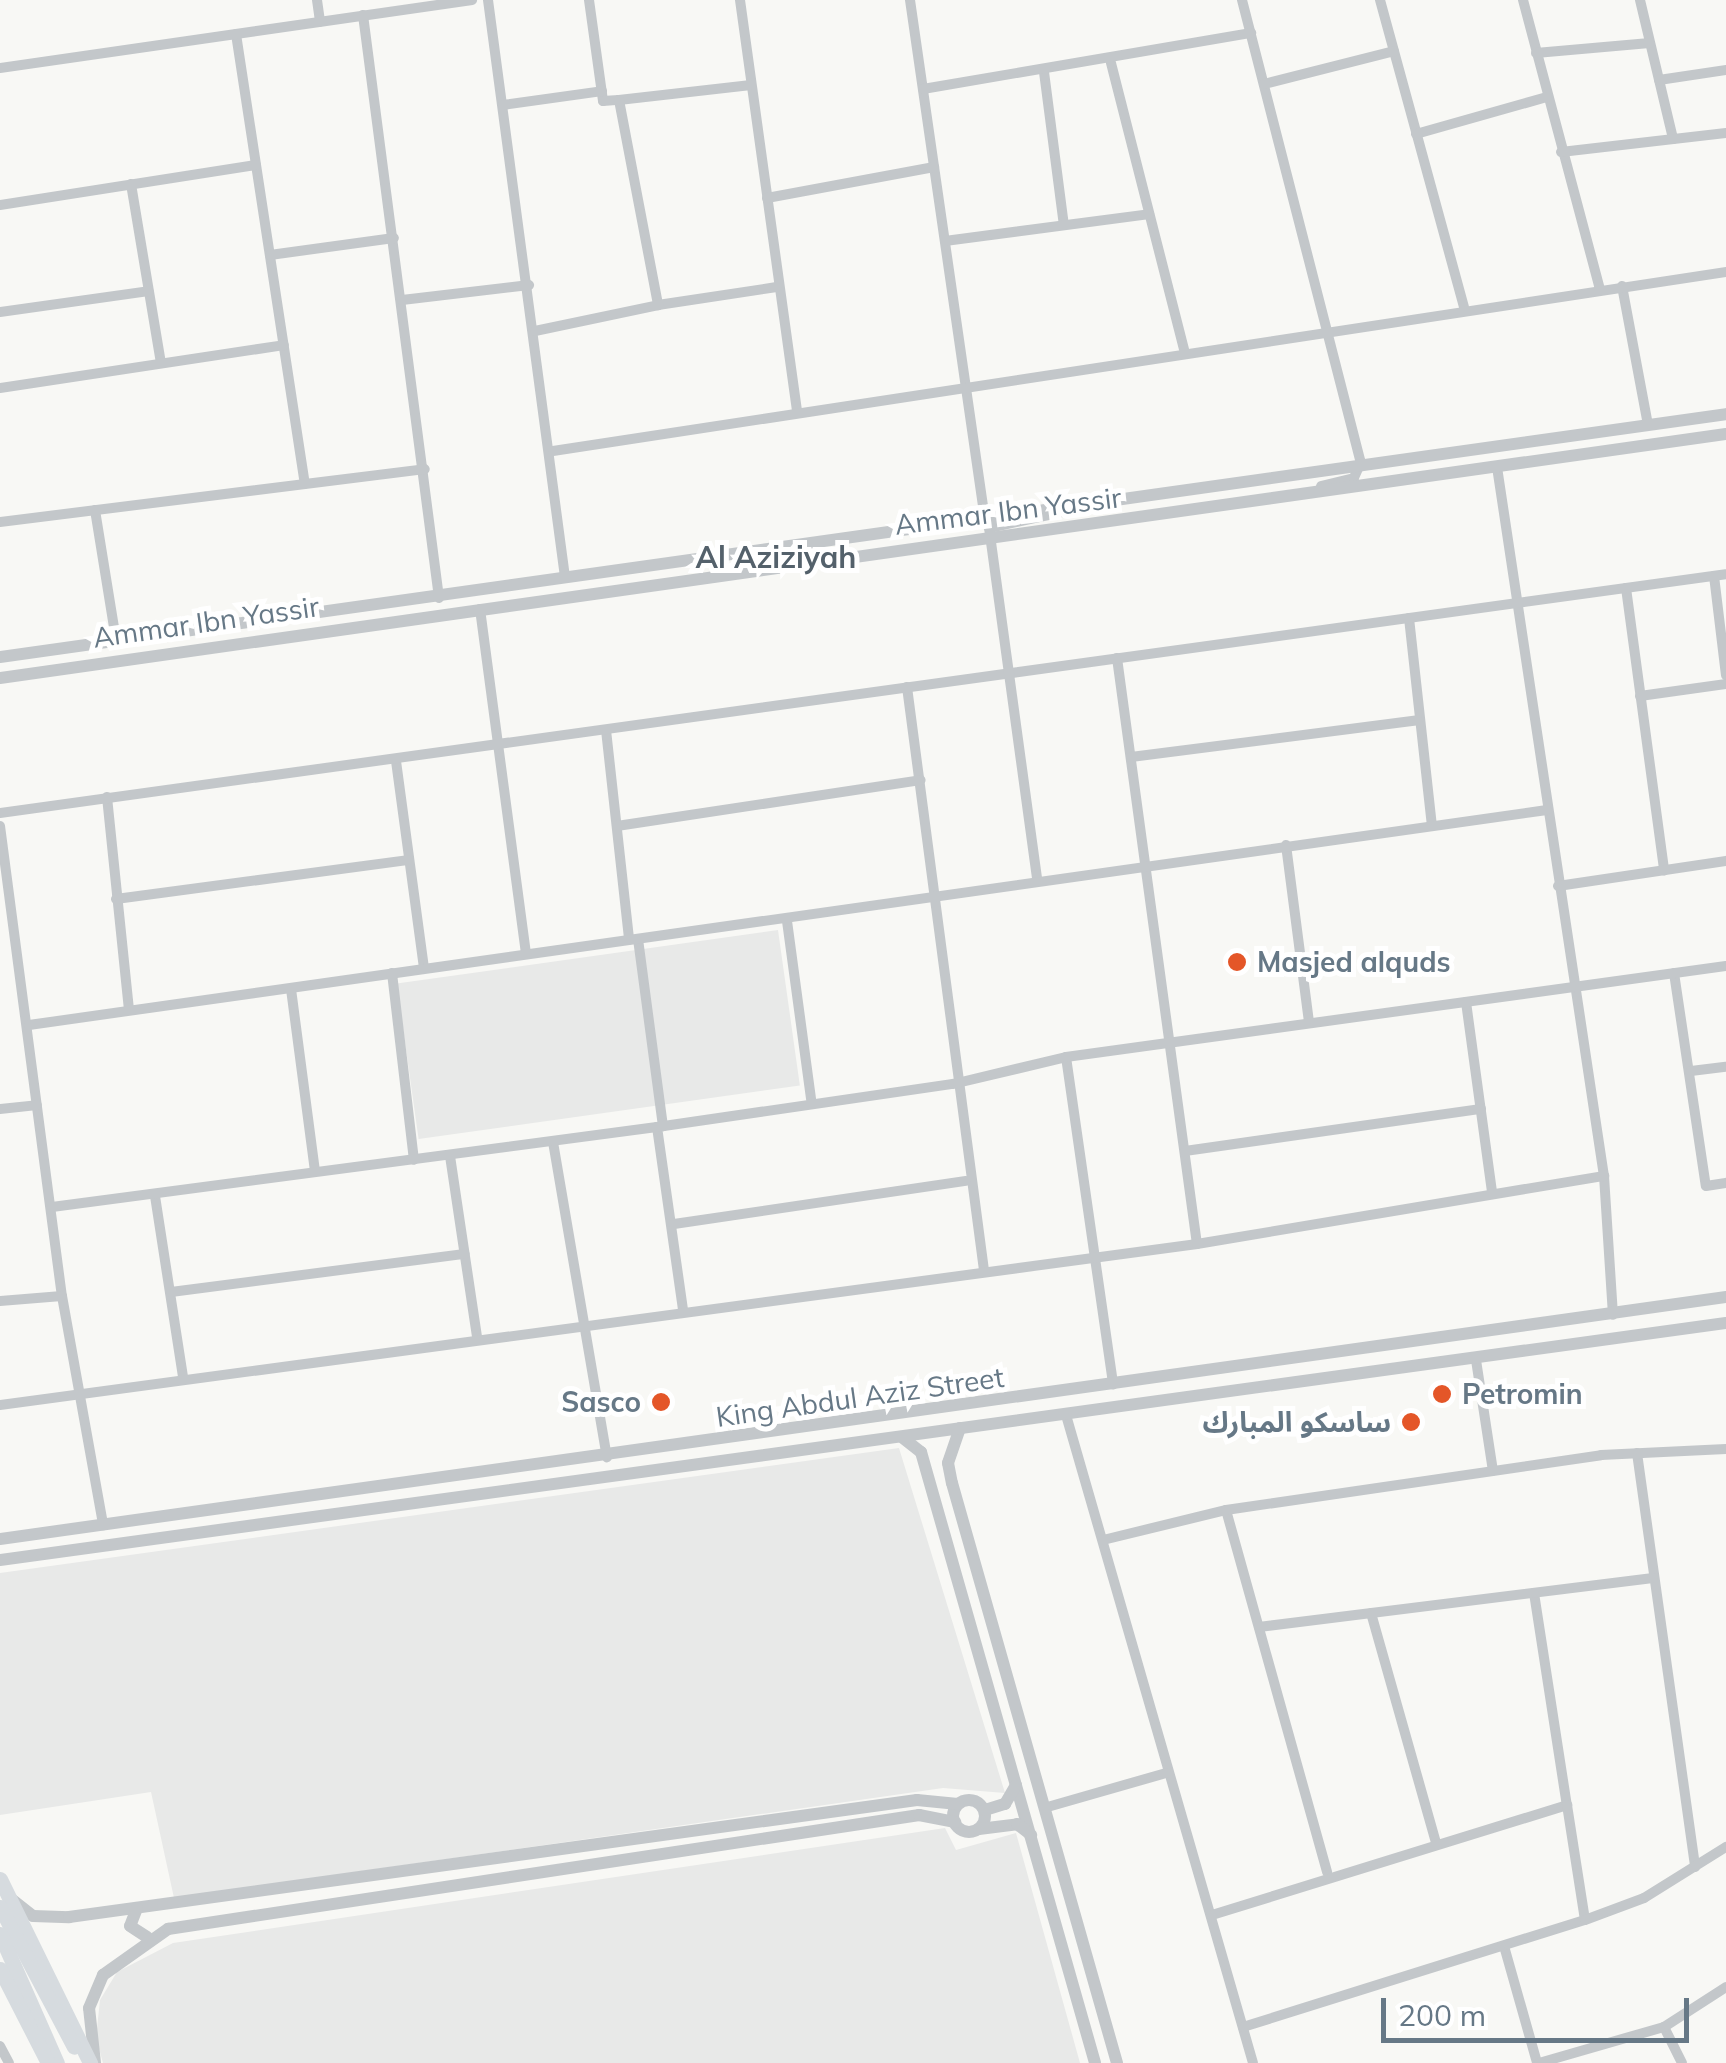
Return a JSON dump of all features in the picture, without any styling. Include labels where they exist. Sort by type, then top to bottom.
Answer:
[{"type":"main road","points":[[0,1878],[57,2063]]},
{"type":"main road","points":[[5,1902],[90,2063]]},
{"type":"main road","points":[[0,1934],[44,2012],[90,2063]]},
{"type":"main road","points":[[0,1969],[48,2063]]},
{"type":"street","points":[[317,0],[320,22]]},
{"type":"street","points":[[0,68],[472,0]]},
{"type":"street","points":[[488,0],[553,451],[565,576]]},
{"type":"street","points":[[589,0],[603,101],[752,85]]},
{"type":"street","points":[[740,0],[797,412]]},
{"type":"street","points":[[910,0],[984,513]]},
{"type":"street","points":[[1242,0],[1362,462],[1354,478],[1274,499]]},
{"type":"street","points":[[1380,0],[1464,307]]},
{"type":"street","points":[[1523,0],[1600,289]]},
{"type":"street","points":[[1640,0],[1673,139]]},
{"type":"street","points":[[363,16],[439,598]]},
{"type":"street","points":[[922,88],[1111,63],[1250,33]]},
{"type":"street","points":[[236,34],[305,484]]},
{"type":"street","points":[[1536,53],[1650,43]]},
{"type":"street","points":[[1264,84],[1394,51]]},
{"type":"street","points":[[1111,63],[1184,350]]},
{"type":"street","points":[[1659,80],[1726,70]]},
{"type":"street","points":[[1044,72],[1064,225]]},
{"type":"street","points":[[503,105],[602,91]]},
{"type":"street","points":[[1416,134],[1547,97]]},
{"type":"street","points":[[619,100],[658,305]]},
{"type":"street","points":[[1561,152],[1726,133]]},
{"type":"street","points":[[0,205],[256,165]]},
{"type":"street","points":[[767,198],[934,167]]},
{"type":"street","points":[[131,184],[160,364]]},
{"type":"street","points":[[944,240],[1149,214]]},
{"type":"street","points":[[270,256],[394,238]]},
{"type":"street","points":[[553,451],[1464,307],[1726,272]]},
{"type":"street","points":[[402,300],[528,285]]},
{"type":"street","points":[[1622,286],[1648,425]]},
{"type":"street","points":[[535,331],[658,305],[777,287]]},
{"type":"street","points":[[0,312],[148,291]]},
{"type":"street","points":[[0,388],[284,345]]},
{"type":"street","name":"Ammar Ibn Yassir","points":[[0,657],[439,598],[1128,492],[1726,414]]},
{"type":"street","name":"Ammar Ibn Yassir","points":[[0,678],[1726,434]]},
{"type":"street","points":[[1497,467],[1604,1176],[1613,1315]]},
{"type":"street","points":[[0,522],[425,469]]},
{"type":"street","points":[[1037,878],[1013,673],[989,528],[1128,492]]},
{"type":"street","points":[[95,510],[116,640]]},
{"type":"street","points":[[0,812],[396,762],[1720,575],[1726,675]]},
{"type":"street","points":[[1626,588],[1664,870]]},
{"type":"street","points":[[480,609],[526,952]]},
{"type":"street","points":[[1408,618],[1432,826]]},
{"type":"street","points":[[1117,658],[1197,1244]]},
{"type":"street","points":[[1640,696],[1726,684]]},
{"type":"street","points":[[908,688],[937,893],[952,1084],[984,1270]]},
{"type":"street","points":[[1131,757],[1418,720]]},
{"type":"street","points":[[606,730],[683,1310]]},
{"type":"street","points":[[396,762],[424,967]]},
{"type":"street","points":[[617,826],[921,780]]},
{"type":"street","points":[[107,797],[129,1009]]},
{"type":"street","points":[[29,1025],[526,952],[787,921],[1037,878],[1547,810]]},
{"type":"street","points":[[0,826],[62,1296],[84,1398],[103,1525]]},
{"type":"street","points":[[1286,845],[1309,1024]]},
{"type":"street","points":[[116,899],[407,860]]},
{"type":"street","points":[[1558,886],[1726,862]]},
{"type":"street","points":[[787,921],[811,1099]]},
{"type":"street","points":[[52,1207],[660,1127],[811,1099],[952,1084],[1066,1057],[1726,966]]},
{"type":"street","points":[[392,973],[414,1160]]},
{"type":"street","points":[[1674,973],[1706,1186],[1726,1183]]},
{"type":"street","points":[[291,989],[315,1171]]},
{"type":"street","points":[[1466,1002],[1492,1192]]},
{"type":"street","points":[[1066,1057],[1089,1258],[1113,1385]]},
{"type":"street","points":[[1691,1071],[1726,1068]]},
{"type":"street","points":[[0,1109],[37,1105]]},
{"type":"street","points":[[1185,1150],[1481,1110]]},
{"type":"street","points":[[553,1142],[579,1326],[607,1457]]},
{"type":"street","points":[[450,1156],[477,1336]]},
{"type":"street","points":[[0,1404],[84,1398],[183,1376],[1197,1244],[1604,1176]]},
{"type":"street","points":[[674,1224],[966,1181]]},
{"type":"street","points":[[155,1196],[183,1376]]},
{"type":"street","points":[[171,1292],[464,1254]]},
{"type":"street","points":[[0,1302],[62,1296]]},
{"type":"street","name":"King Abdul Aziz Street","points":[[0,1539],[607,1457],[1726,1297]]},
{"type":"street","name":"King Abdul Aziz Street","points":[[0,1560],[1476,1360],[1726,1322]]},
{"type":"street","points":[[1476,1360],[1492,1471]]},
{"type":"street","points":[[1066,1415],[1166,1773],[1212,1914],[1253,2063]]},
{"type":"street","points":[[960,1428],[948,1463],[1118,2063]]},
{"type":"street","points":[[903,1438],[925,1468],[1094,2063]]},
{"type":"street","points":[[1103,1540],[1226,1510],[1492,1471],[1637,1453],[1726,1449]]},
{"type":"street","points":[[1637,1453],[1694,1867]]},
{"type":"street","points":[[925,1468],[948,1463]]},
{"type":"street","points":[[1226,1510],[1327,1872]]},
{"type":"street","points":[[1258,1627],[1653,1578]]},
{"type":"street","points":[[1534,1593],[1586,1920]]},
{"type":"street","points":[[1371,1613],[1436,1842]]},
{"type":"street","points":[[1044,1808],[1166,1773]]},
{"type":"street","points":[[984,1810],[1005,1804],[1016,1785]]},
{"type":"street","points":[[5,1902],[33,1916],[138,1908],[917,1800],[958,1804],[973,1800],[984,1810]]},
{"type":"street","points":[[955,1822],[958,1804]]},
{"type":"street","points":[[1212,1914],[1327,1872],[1567,1805]]},
{"type":"street","points":[[979,1829],[984,1810]]},
{"type":"street","points":[[90,2063],[95,1991],[147,1937],[231,1914],[919,1816],[979,1829],[1017,1824],[1030,1834]]},
{"type":"street","points":[[1243,2027],[1586,1920],[1726,1847]]},
{"type":"street","points":[[138,1908],[130,1926],[147,1937]]},
{"type":"street","points":[[1504,1946],[1538,2063],[1664,2027],[1726,1987]]},
{"type":"street","points":[[1664,2027],[1682,2063]]},
{"type":"street","points":[[0,2046],[9,2063]]},
{"type":"shaded area","points":[[778,930],[800,1085],[419,1139],[397,984]]},
{"type":"shaded area","points":[[899,1448],[1005,1793],[943,1788],[174,1898],[151,1792],[0,1815],[0,1573]]},
{"type":"shaded area","points":[[945,1828],[956,1850],[1016,1833],[1080,2063],[103,2063],[96,2038],[100,2000],[117,1972],[173,1943]]},
{"type":"place","name":"Masjed alquds","points":[[1237,962]]},
{"type":"place","name":"Petromin","points":[[1442,1394]]},
{"type":"place","name":"Sasco","points":[[661,1402]]},
{"type":"place","name":"ساسكو المبارك","points":[[1411,1422]]},
{"type":"district","name":"Al Aziziyah","points":[[776,557]]}]
